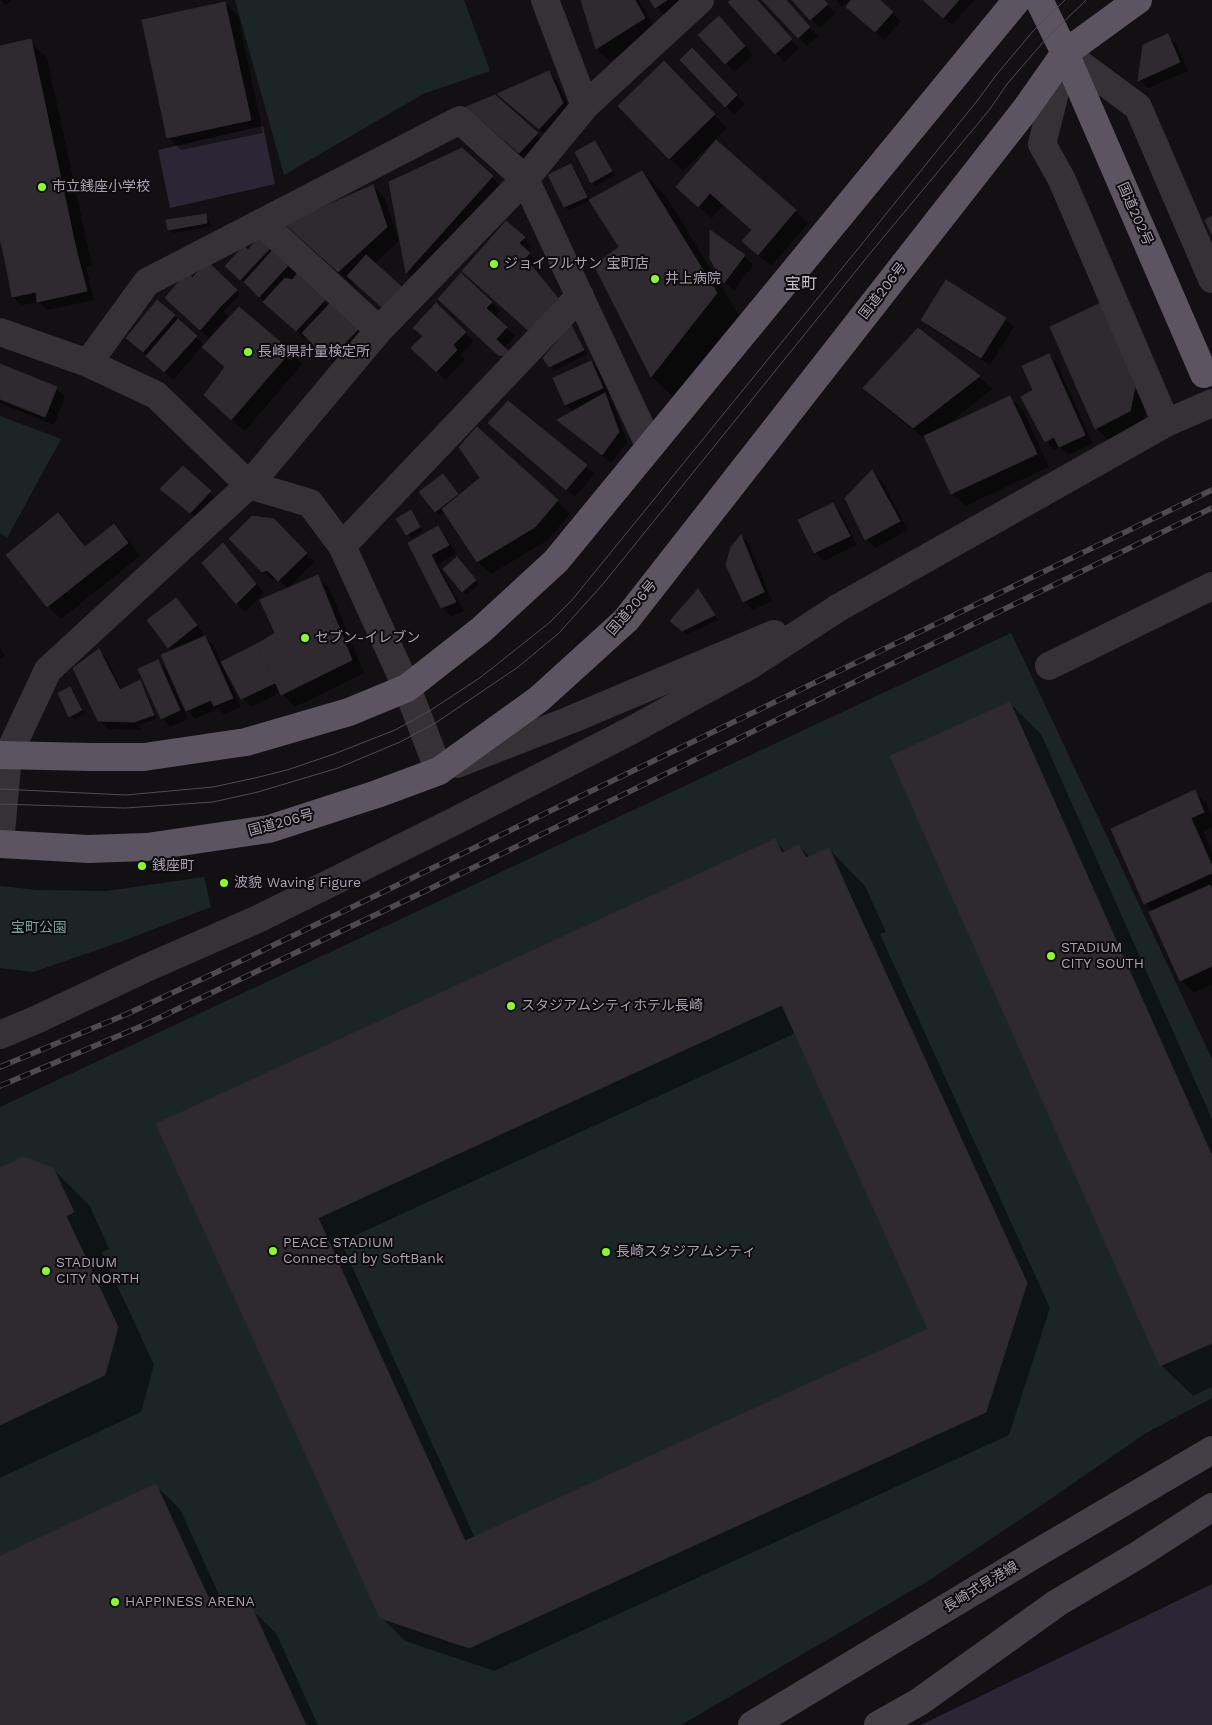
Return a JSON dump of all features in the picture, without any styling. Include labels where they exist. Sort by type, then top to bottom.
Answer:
[{"type":"highway","points":[[4,755],[144,757],[246,742],[349,712],[407,688],[482,630],[556,561],[1017,0]]},
{"type":"highway","name":"国道202号","points":[[1039,0],[1065,53],[1204,374]]},
{"type":"highway","points":[[1065,53],[1138,0]]},
{"type":"highway","name":"国道206号","points":[[0,844],[88,849],[147,847],[269,829],[377,794],[439,771],[539,699],[626,620],[1025,110],[1065,53]]},
{"type":"main road","name":"長崎式見港線","points":[[752,1725],[1212,1450]]},
{"type":"main road","points":[[878,1725],[919,1702],[1057,1603],[1138,1555],[1212,1506]]},
{"type":"street","points":[[545,0],[586,106]]},
{"type":"street","points":[[0,844],[4,755],[48,670],[249,485],[379,330],[524,178],[586,106],[700,0]]},
{"type":"street","points":[[1166,423],[1062,180],[1042,144],[1065,53],[1138,106],[1212,279]]},
{"type":"street","points":[[88,364],[147,282],[460,120],[524,178],[650,447]]},
{"type":"street","points":[[262,223],[379,330]]},
{"type":"street","points":[[342,546],[580,296]]},
{"type":"street","points":[[0,332],[88,364],[156,396],[249,485],[310,503],[342,546],[407,688],[439,771],[579,716],[838,608]]},
{"type":"street","points":[[0,1035],[258,919],[630,731],[740,670],[838,608],[1166,423],[1212,402]]},
{"type":"street","points":[[1049,666],[1212,586]]},
{"type":"green space","points":[[235,0],[464,0],[490,71],[423,94],[284,175]]},
{"type":"green space","points":[[0,416],[61,439],[7,538],[0,533]]},
{"type":"green space","name":"長崎スタジアムシティ","points":[[1011,633],[1212,1059],[1212,1398],[1146,1433],[928,1581],[681,1725],[0,1725],[0,1107]]},
{"type":"green space","name":"宝町公園","points":[[204,877],[211,907],[123,941],[33,972],[0,968],[0,886],[37,890],[107,891]]},
{"type":"shaded area","points":[[263,126],[275,184],[170,208],[158,150]]},
{"type":"shaded area","points":[[1212,1584],[1212,1725],[921,1725]]},
{"type":"building","points":[[581,0],[635,0],[645,18],[596,49]]},
{"type":"building","points":[[650,0],[667,0],[655,8]]},
{"type":"building","points":[[730,0],[757,0],[792,39],[775,54],[728,2]]},
{"type":"building","points":[[762,0],[786,0],[810,27],[798,38]]},
{"type":"building","points":[[792,0],[824,0],[828,4],[810,20]]},
{"type":"building","points":[[851,0],[880,0],[893,12],[875,32],[846,7]]},
{"type":"building","points":[[923,0],[959,0],[943,18]]},
{"type":"building","points":[[225,2],[251,120],[167,138],[142,20]]},
{"type":"building","points":[[719,16],[745,46],[725,64],[698,35]]},
{"type":"building","points":[[1168,34],[1180,62],[1138,81],[1143,45]]},
{"type":"building","points":[[31,39],[76,249],[6,265],[0,238],[0,46]]},
{"type":"building","points":[[692,48],[737,95],[725,107],[680,60]]},
{"type":"building","points":[[664,61],[715,114],[669,159],[618,106]]},
{"type":"building","points":[[549,71],[563,103],[539,129],[497,94]]},
{"type":"building","points":[[495,95],[538,133],[519,153],[466,107]]},
{"type":"building","points":[[716,140],[796,210],[758,255],[742,241],[752,230],[710,193],[698,207],[676,187]]},
{"type":"building","points":[[595,141],[612,171],[591,183],[575,152]]},
{"type":"building","points":[[462,148],[493,176],[406,273],[389,182]]},
{"type":"building","points":[[571,164],[587,197],[564,207],[548,175]]},
{"type":"building","name":"井上病院","points":[[642,171],[717,293],[651,377],[594,265],[619,247],[589,200]]},
{"type":"building","points":[[373,185],[387,227],[338,272],[285,224]]},
{"type":"building","points":[[206,214],[207,223],[168,230],[166,220]]},
{"type":"building","points":[[1212,216],[1212,235],[1205,220]]},
{"type":"building","name":"ジョイフルサン 宝町店","points":[[506,221],[525,237],[519,243],[530,253],[491,297],[462,271]]},
{"type":"building","points":[[710,230],[745,255],[724,283],[710,259]]},
{"type":"building","points":[[261,235],[272,246],[240,280],[225,266],[244,246],[248,250]]},
{"type":"building","points":[[277,245],[293,260],[259,297],[244,282]]},
{"type":"building","points":[[76,249],[87,291],[37,302],[36,292],[12,297],[6,265]]},
{"type":"building","points":[[366,255],[403,288],[384,309],[347,276]]},
{"type":"building","points":[[525,258],[558,298],[529,331],[491,297]]},
{"type":"building","points":[[208,262],[237,290],[221,306],[192,278]]},
{"type":"building","points":[[187,272],[221,306],[200,330],[165,298]]},
{"type":"building","points":[[461,273],[492,302],[486,308],[507,327],[496,339],[508,351],[506,355],[498,355],[438,299]]},
{"type":"building","points":[[297,274],[325,300],[296,331],[263,302],[285,278],[292,280]]},
{"type":"building","points":[[946,280],[1006,318],[981,358],[921,320]]},
{"type":"building","points":[[335,298],[362,325],[329,360],[302,333]]},
{"type":"building","points":[[157,300],[175,315],[143,352],[126,338]]},
{"type":"building","points":[[1103,302],[1135,388],[1130,411],[1095,429],[1050,327]]},
{"type":"building","points":[[436,303],[466,332],[453,345],[457,350],[436,372],[411,348],[423,336],[413,328]]},
{"type":"building","points":[[239,307],[291,351],[231,420],[204,395],[225,367],[202,347]]},
{"type":"building","points":[[178,319],[197,336],[164,372],[146,356]]},
{"type":"building","points":[[571,325],[584,350],[549,367],[543,358]]},
{"type":"building","points":[[918,328],[980,376],[913,428],[863,388]]},
{"type":"building","points":[[1049,354],[1085,435],[1059,447],[1054,437],[1045,442],[1021,397],[1033,390],[1022,366]]},
{"type":"building","points":[[591,361],[603,388],[565,405],[553,378]]},
{"type":"building","points":[[0,364],[57,387],[45,417],[0,399]]},
{"type":"building","points":[[605,393],[619,432],[602,455],[557,420]]},
{"type":"building","points":[[1010,396],[1037,454],[951,494],[924,436]]},
{"type":"building","points":[[508,401],[587,465],[566,490],[488,423]]},
{"type":"building","points":[[477,427],[558,500],[535,527],[477,562],[442,509],[480,478],[459,447]]},
{"type":"building","points":[[183,466],[211,491],[190,513],[160,489]]},
{"type":"building","points":[[872,470],[900,521],[865,540],[845,498]]},
{"type":"building","points":[[443,474],[458,494],[435,512],[419,492]]},
{"type":"building","points":[[833,503],[850,536],[814,553],[798,520]]},
{"type":"building","points":[[411,510],[420,527],[406,535],[396,519]]},
{"type":"building","points":[[58,513],[85,547],[114,524],[128,543],[47,607],[6,555]]},
{"type":"building","points":[[252,516],[274,519],[307,553],[278,581],[267,570],[262,572],[229,539]]},
{"type":"building","points":[[438,526],[449,545],[431,555],[456,602],[441,608],[408,543]]},
{"type":"building","points":[[741,535],[764,592],[743,602],[726,565],[731,547]]},
{"type":"building","points":[[223,543],[256,584],[236,604],[202,563]]},
{"type":"building","points":[[457,557],[476,580],[462,592],[443,569]]},
{"type":"building","name":"セブン-イレブン","points":[[318,575],[352,660],[281,695],[257,644],[275,633],[260,600]]},
{"type":"building","points":[[698,589],[715,615],[682,631],[670,621]]},
{"type":"building","points":[[176,598],[197,625],[168,648],[147,620]]},
{"type":"building","points":[[205,636],[233,698],[214,706],[211,700],[186,711],[161,655]]},
{"type":"building","points":[[257,644],[275,683],[241,699],[221,662]]},
{"type":"building","points":[[99,649],[134,722],[98,721],[73,668]]},
{"type":"building","points":[[158,660],[180,710],[161,719],[138,669]]},
{"type":"building","points":[[140,680],[154,715],[134,722],[120,690]]},
{"type":"building","points":[[70,687],[82,710],[69,717],[58,693]]},
{"type":"building","name":"STADIUM CITY SOUTH","points":[[1010,702],[1212,1156],[1212,1343],[1160,1366],[890,756]]},
{"type":"building","points":[[1195,790],[1204,812],[1191,818],[1212,866],[1212,873],[1144,904],[1111,829]]},
{"type":"building","name":"スタジアムシティホテル長崎","points":[[775,839],[782,853],[799,845],[806,858],[829,848],[850,895],[190,1199],[156,1124]]},
{"type":"building","points":[[1210,885],[1212,889],[1212,966],[1180,981],[1149,912]]},
{"type":"building","name":"PEACE STADIUM Connected by SoftBank","points":[[850,895],[1027,1283],[986,1412],[469,1648],[380,1618],[190,1199]],"holes":[[[782,1005],[928,1329],[465,1541],[318,1218]]]},
{"type":"building","name":"STADIUM CITY NORTH","points":[[23,1157],[53,1168],[74,1212],[66,1216],[118,1327],[105,1375],[0,1425],[0,1168]]},
{"type":"building","name":"HAPPINESS ARENA","points":[[156,1484],[208,1597],[252,1608],[306,1725],[0,1725],[0,1556]]},
{"type":"tram line","points":[[0,789],[126,795],[213,787],[255,778],[287,770],[334,754],[395,730],[431,710],[481,677],[549,623],[572,600],[861,245],[997,74],[1034,30],[1065,0]]},
{"type":"tram line","points":[[0,804],[125,808],[213,802],[258,792],[338,768],[400,742],[437,722],[518,667],[559,633],[603,584],[872,251],[990,109],[1007,84],[1045,40],[1086,0]]},
{"type":"railway","points":[[0,1067],[127,1014],[247,958],[1212,490]]},
{"type":"railway","points":[[0,1086],[144,1025],[415,896],[1212,508]]},
{"type":"place","name":"市立銭座小学校","points":[[42,187]]},
{"type":"place","name":"ジョイフルサン 宝町店","points":[[494,264]]},
{"type":"place","name":"井上病院","points":[[655,279]]},
{"type":"place","name":"長崎県計量検定所","points":[[248,352]]},
{"type":"place","name":"セブン-イレブン","points":[[305,638]]},
{"type":"place","name":"銭座町","points":[[142,866]]},
{"type":"place","name":"波貌 Waving Figure","points":[[224,883]]},
{"type":"place","name":"STADIUM CITY SOUTH","points":[[1051,956]]},
{"type":"place","name":"スタジアムシティホテル長崎","points":[[511,1006]]},
{"type":"place","name":"PEACE STADIUM Connected by SoftBank","points":[[273,1251]]},
{"type":"place","name":"長崎スタジアムシティ","points":[[606,1252]]},
{"type":"place","name":"STADIUM CITY NORTH","points":[[46,1271]]},
{"type":"place","name":"HAPPINESS ARENA","points":[[115,1602]]},
{"type":"district","name":"宝町","points":[[801,284]]}]
